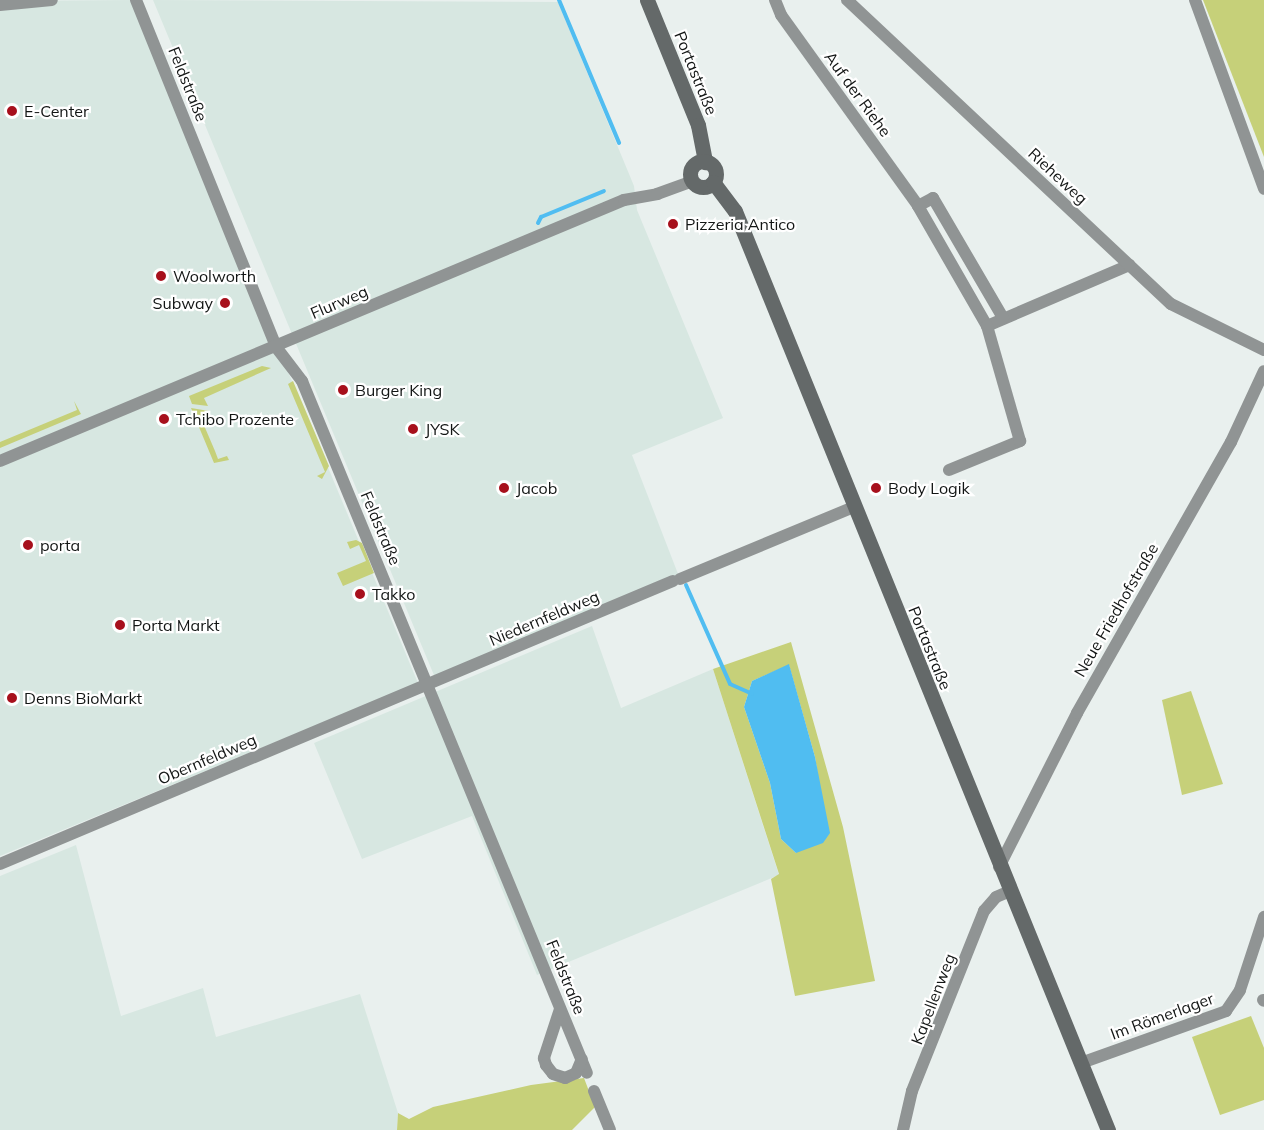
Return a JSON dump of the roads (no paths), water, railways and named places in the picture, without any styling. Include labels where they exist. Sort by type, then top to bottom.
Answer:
[{"type":"main road","name":"Portastraße","points":[[647,0],[698,125],[705,162]]},
{"type":"main road","points":[[705,162],[715,171],[713,182],[702,187],[692,181],[693,166],[705,162]]},
{"type":"main road","name":"Portastraße","points":[[713,182],[735,211],[999,867],[1108,1130]]},
{"type":"street","points":[[0,5],[52,0]]},
{"type":"street","name":"Feldstraße","points":[[136,0],[276,347],[302,381],[587,1073]]},
{"type":"street","name":"Auf der Riehe","points":[[775,0],[781,15],[918,206],[987,326],[1020,441],[949,470]]},
{"type":"street","name":"Rieheweg","points":[[847,0],[1172,304],[1264,350]]},
{"type":"street","points":[[1195,0],[1264,189]]},
{"type":"street","name":"Flurweg","points":[[0,460],[276,347],[624,200],[657,194],[692,181]]},
{"type":"street","points":[[918,206],[933,198],[1003,318]]},
{"type":"street","points":[[987,326],[1129,265]]},
{"type":"street","name":"Neue Friedhofstraße","points":[[999,867],[1077,713],[1231,442],[1264,371]]},
{"type":"street","name":"Niedernfeldweg","points":[[428,684],[854,507]]},
{"type":"street","name":"Obernfeldweg","points":[[0,864],[428,684]]},
{"type":"street","name":"Kapellenweg","points":[[903,1130],[912,1091],[984,911],[996,897],[1010,891]]},
{"type":"street","name":"Im Römerlager","points":[[1081,1063],[1227,1011],[1240,990],[1264,917]]},
{"type":"street","points":[[561,1008],[544,1058],[546,1065],[553,1074],[565,1078],[576,1073],[582,1059]]},
{"type":"street","points":[[594,1091],[610,1130]]},
{"type":"water","points":[[789,664],[815,757],[830,833],[823,843],[796,853],[781,839],[770,783],[744,707],[752,681]]},
{"type":"waterway","points":[[559,0],[619,143]]},
{"type":"waterway","points":[[538,223],[541,217],[604,191]]},
{"type":"waterway","points":[[686,585],[730,684],[752,694]]},
{"type":"place","name":"E-Center","points":[[12,111]]},
{"type":"place","name":"Pizzeria Antico","points":[[673,224]]},
{"type":"place","name":"Woolworth","points":[[161,276]]},
{"type":"place","name":"Subway","points":[[225,303]]},
{"type":"place","name":"Burger King","points":[[343,390]]},
{"type":"place","name":"Tchibo Prozente","points":[[164,419]]},
{"type":"place","name":"JYSK","points":[[413,429]]},
{"type":"place","name":"Jacob","points":[[504,488]]},
{"type":"place","name":"Body Logik","points":[[876,488]]},
{"type":"place","name":"porta","points":[[28,545]]},
{"type":"place","name":"Takko","points":[[360,594]]},
{"type":"place","name":"Porta Markt","points":[[120,625]]},
{"type":"place","name":"Denns BioMarkt","points":[[12,698]]}]
